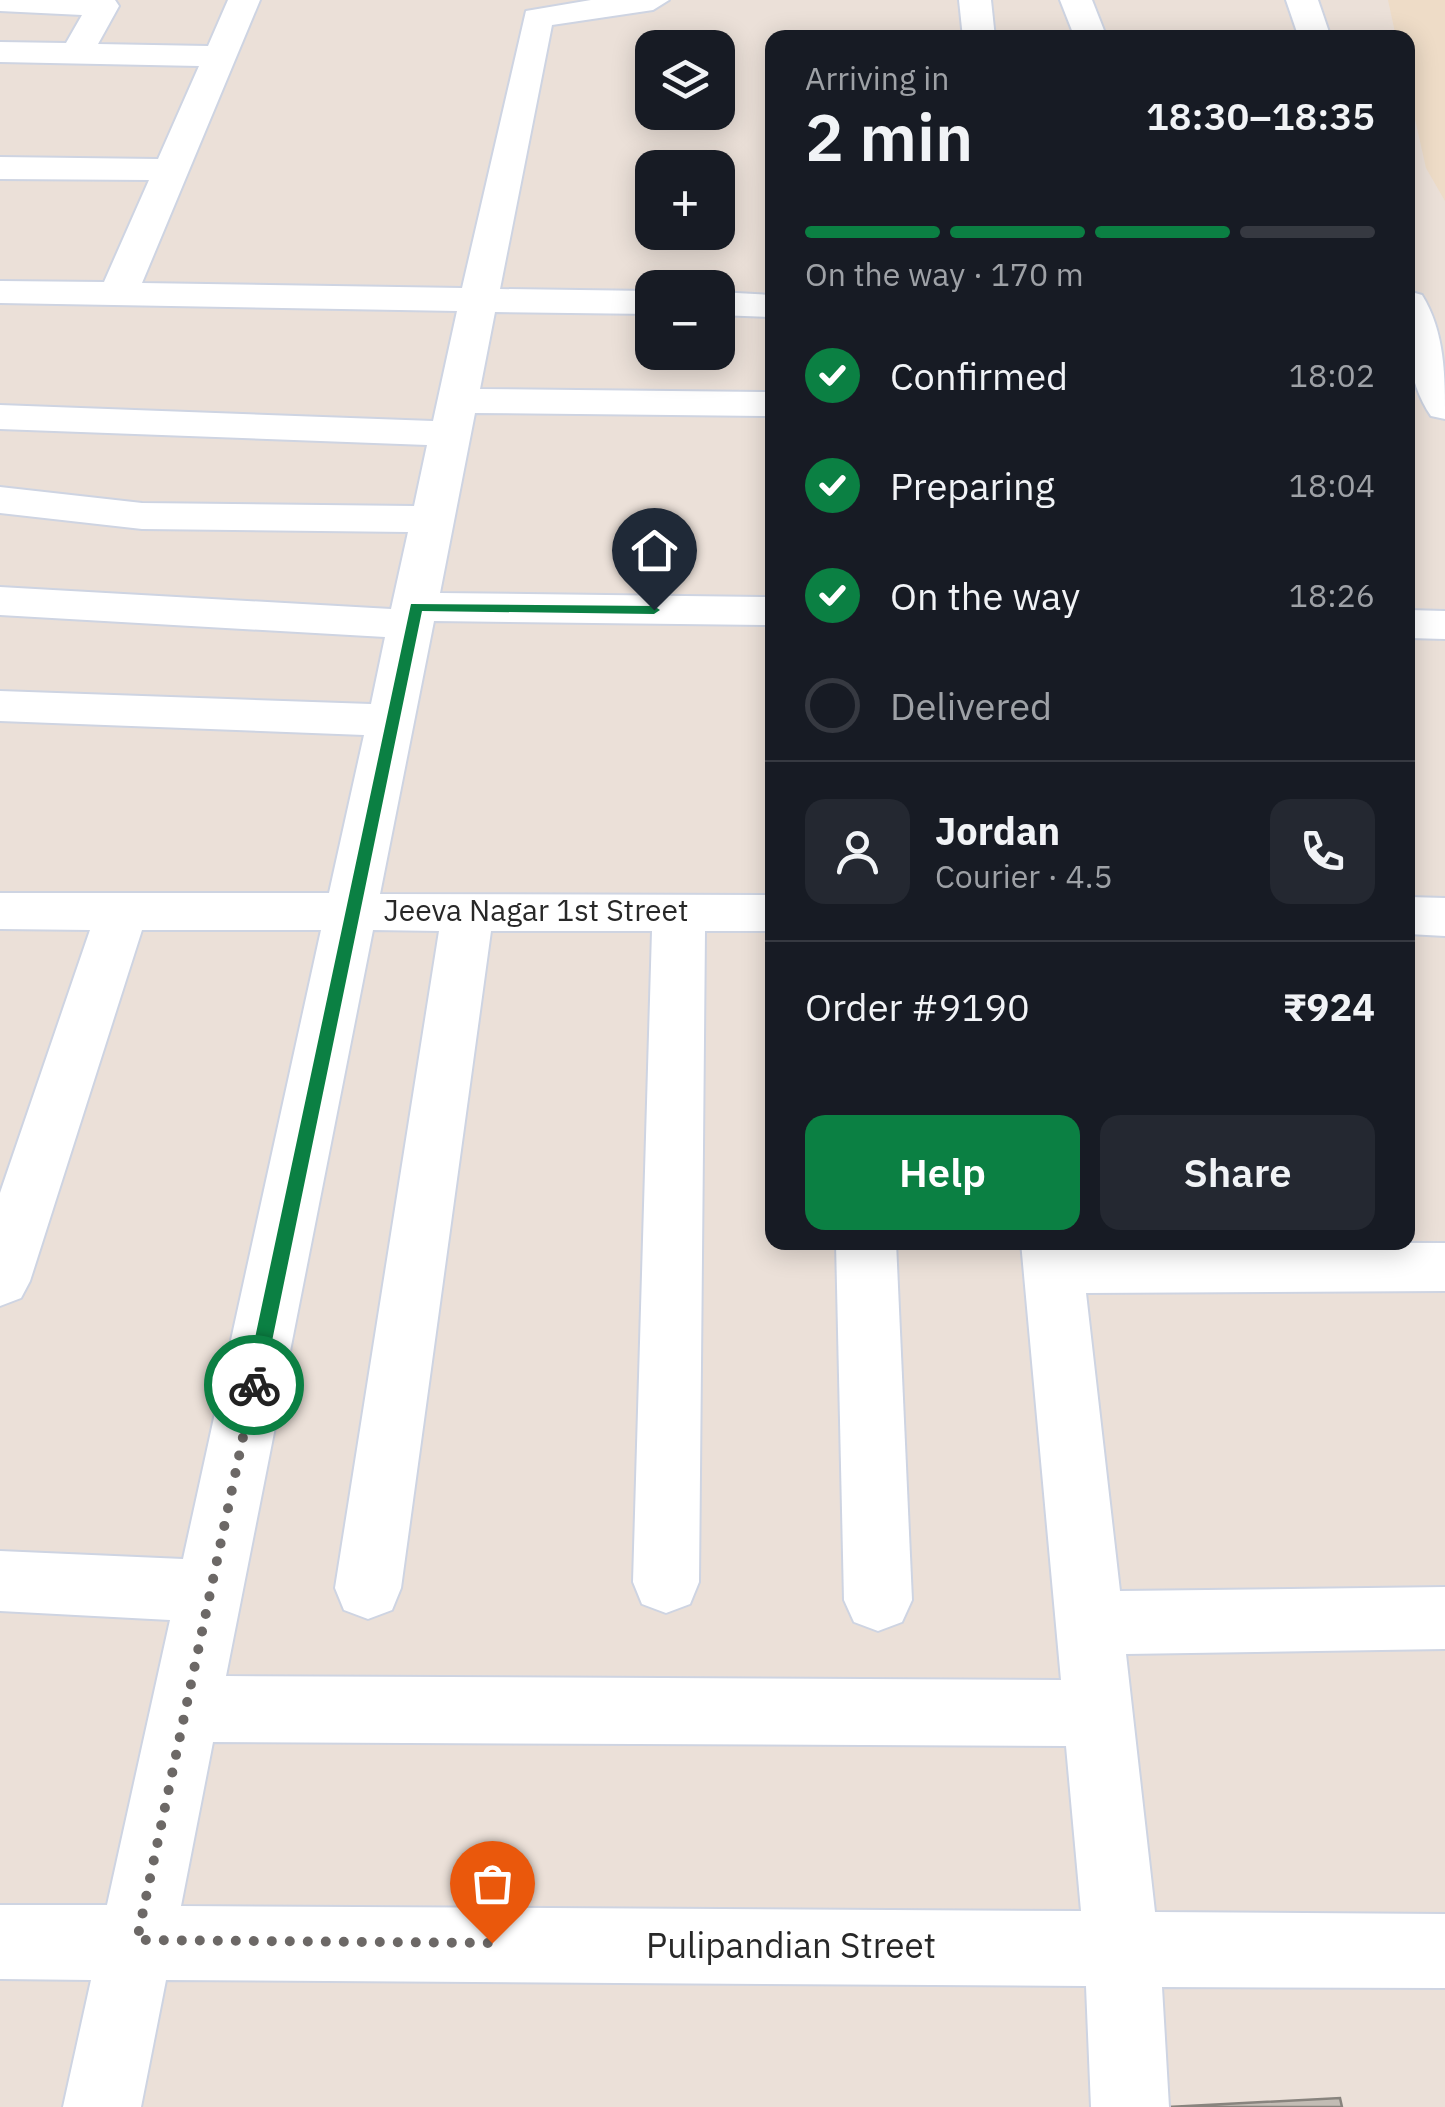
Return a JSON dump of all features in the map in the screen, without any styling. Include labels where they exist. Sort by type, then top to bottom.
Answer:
[{"type":"street","points":[[118,295],[244,0]]},
{"type":"street","points":[[102,2107],[354,910],[536,18],[653,0]]},
{"type":"street","points":[[975,0],[978,30]]},
{"type":"street","points":[[1076,0],[1089,30]]},
{"type":"street","points":[[1302,0],[1312,30]]},
{"type":"street","points":[[0,1],[103,6],[77,53]]},
{"type":"street","points":[[0,52],[220,56]]},
{"type":"street","points":[[0,168],[171,170]]},
{"type":"street","points":[[0,292],[635,303]]},
{"type":"street","points":[[735,305],[765,306]]},
{"type":"street","points":[[1415,328],[1445,408],[1415,410]]},
{"type":"street","points":[[0,417],[455,418],[765,404]]},
{"type":"street","points":[[0,500],[142,516],[434,519]]},
{"type":"street","points":[[0,601],[414,615],[765,612]]},
{"type":"street","points":[[1415,624],[1445,625]]},
{"type":"street","points":[[0,706],[393,720]]},
{"type":"street","points":[[368,1588],[468,910]]},
{"type":"street","name":"Jeeva Nagar 1st Street","points":[[0,911],[765,912]]},
{"type":"street","points":[[0,1281],[122,911]]},
{"type":"street","points":[[666,1582],[679,912]]},
{"type":"street","points":[[1415,916],[1445,917]]},
{"type":"street","points":[[866,1250],[878,1600]]},
{"type":"street","points":[[1130,2107],[1122,1948],[1052,1256],[1445,1267]]},
{"type":"street","points":[[0,1581],[211,1591]]},
{"type":"street","points":[[1090,1622],[1445,1618]]},
{"type":"street","points":[[186,1709],[1098,1712]]},
{"type":"street","name":"Pulipandian Street","points":[[0,1942],[1445,1951]]},
{"type":"shaded area","points":[[1388,0],[1445,0],[1445,201],[1426,168],[1415,119],[1415,30],[1394,30]]},
{"type":"building","points":[[1340,2098],[1342,2107],[1168,2107]]},
{"type":"way so far","points":[[254,1385],[137,1940],[492,1943]]},
{"type":"route","points":[[254,1385],[416,606],[654,610]]}]
